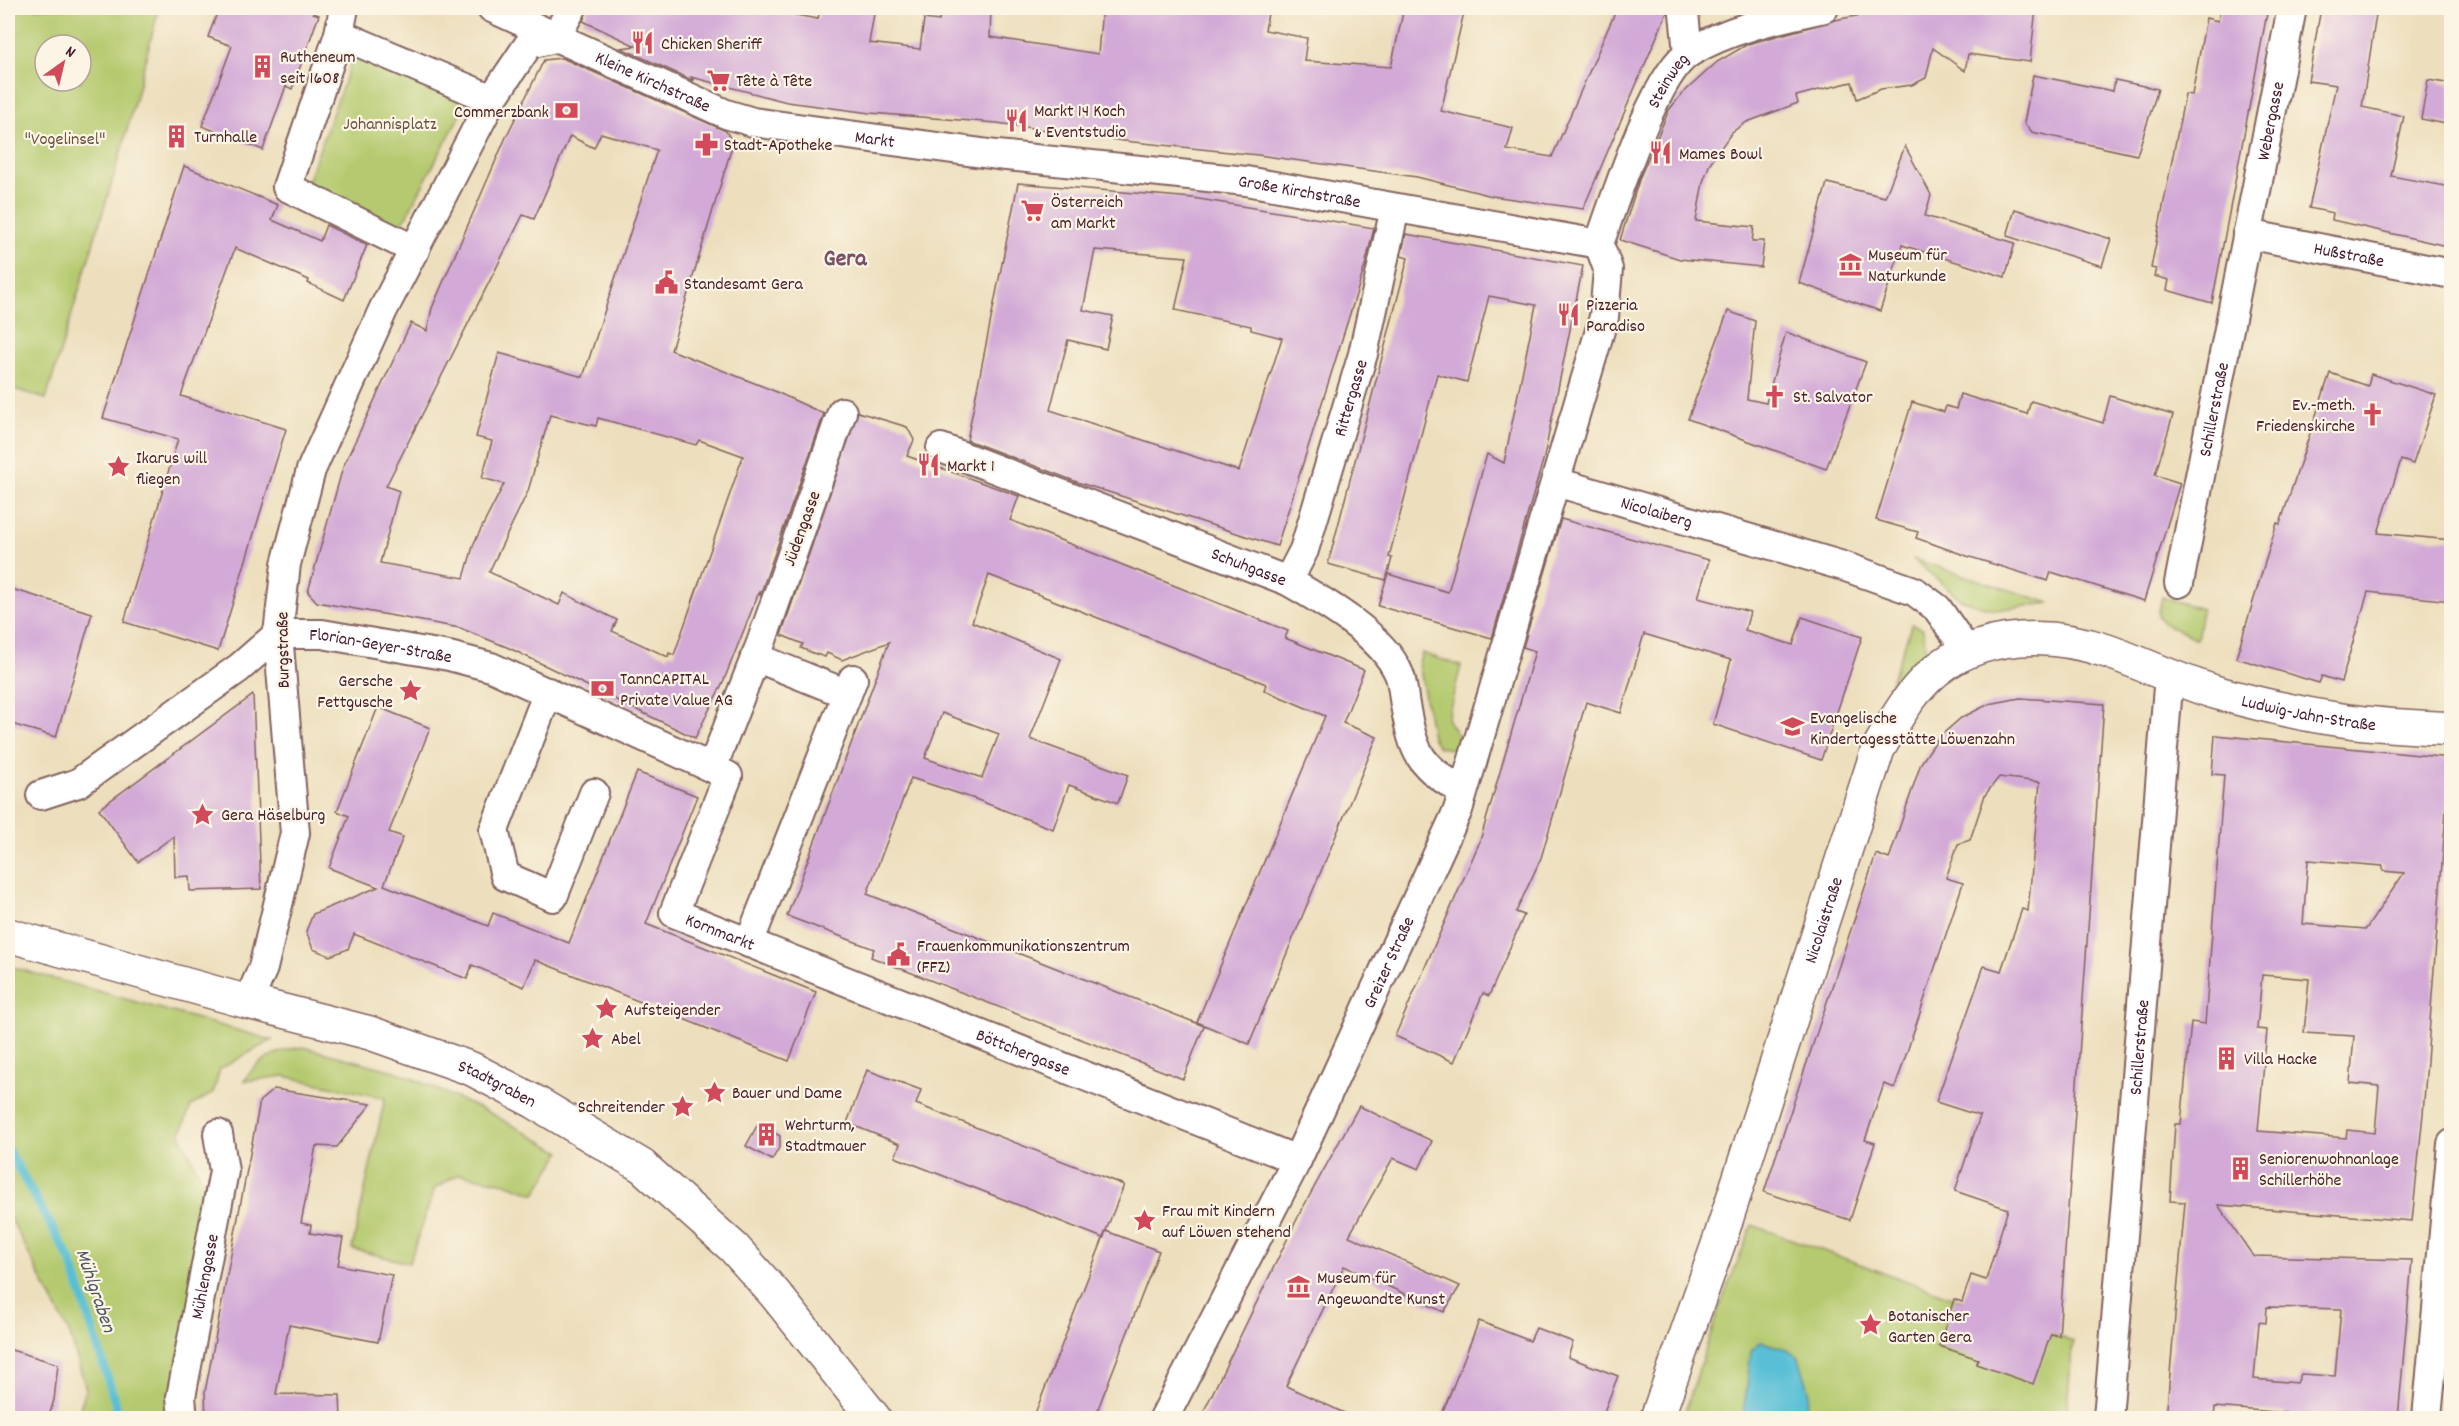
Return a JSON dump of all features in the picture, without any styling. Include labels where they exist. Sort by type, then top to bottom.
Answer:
[{"type":"main road","name":"Nicolaistraße","points":[[1657,1419],[1719,1242],[1878,749],[1918,688],[1949,660],[1992,641],[2014,638],[2066,641],[2104,651],[2169,675]]},
{"type":"main road","name":"Ludwig-Jahn-Straße","points":[[2169,675],[2217,693],[2342,720],[2451,729]]},
{"type":"main road","name":"Stadtgraben","points":[[8,935],[248,1002],[370,1032],[472,1069],[535,1102],[642,1166],[734,1248],[775,1294],[874,1419]]},
{"type":"street","points":[[492,99],[342,21],[287,186],[415,250],[492,99],[529,44],[555,38],[572,8]]},
{"type":"street","name":"Steinweg","points":[[1599,244],[1629,158],[1665,79],[1688,53],[1758,23],[1824,8]]},
{"type":"street","name":"Webergasse","points":[[2247,234],[2292,8]]},
{"type":"street","points":[[497,10],[555,38]]},
{"type":"street","points":[[1684,13],[1688,53]]},
{"type":"street","name":"Kleine Kirchstraße","points":[[555,38],[726,114],[753,122]]},
{"type":"street","name":"Markt","points":[[753,122],[997,155]]},
{"type":"street","name":"Große Kirchstraße","points":[[997,155],[1246,181],[1599,244]]},
{"type":"street","name":"Rittergasse","points":[[1288,581],[1304,550],[1363,354],[1395,208]]},
{"type":"street","name":"Hußstraße","points":[[2247,234],[2451,274]]},
{"type":"street","name":"Schillerstraße","points":[[2179,583],[2247,234]]},
{"type":"street","points":[[1552,494],[1604,317],[1608,269],[1599,244]]},
{"type":"street","name":"Burgstraße","points":[[248,1002],[263,968],[295,833],[278,634],[285,564],[311,470],[383,310],[415,250]]},
{"type":"street","name":"Jüdengasse","points":[[758,650],[842,412]]},
{"type":"street","name":"Schuhgasse","points":[[941,448],[1288,581],[1327,604],[1390,657],[1400,675],[1413,745],[1429,769],[1463,790]]},
{"type":"street","name":"Nicolaiberg","points":[[1552,494],[1843,566],[1914,591],[1936,608],[1967,651]]},
{"type":"street","name":"Greizer Straße","points":[[1164,1419],[1297,1160],[1458,810],[1552,494]]},
{"type":"street","points":[[41,795],[78,783],[239,668],[278,634]]},
{"type":"street","name":"Florian-Geyer-Straße","points":[[278,634],[321,634],[449,656],[491,668],[712,768]]},
{"type":"street","points":[[712,768],[758,650]]},
{"type":"street","name":"Kornmarkt","points":[[712,768],[728,776],[674,913],[749,943],[850,687],[758,650]]},
{"type":"street","name":"Schillerstraße","points":[[2108,1419],[2169,675]]},
{"type":"street","points":[[548,692],[495,830],[505,876],[553,897],[594,793]]},
{"type":"street","name":"Böttchergasse","points":[[749,943],[1297,1160]]},
{"type":"street","name":"Mühlengasse","points":[[183,1419],[182,1397],[225,1171],[218,1134]]},
{"type":"street","points":[[2427,1419],[2451,1144]]},
{"type":"green space","name":"\"Vogelinsel\"","points":[[8,8],[159,8],[122,149],[46,399],[8,387]]},
{"type":"green space","name":"Johannisplatz","points":[[358,44],[470,96],[400,228],[307,183]]},
{"type":"green space","points":[[1913,559],[2050,603],[1995,610],[1962,600]]},
{"type":"green space","points":[[2162,597],[2202,609],[2197,639],[2164,624],[2158,616]]},
{"type":"green space","points":[[1912,624],[1923,629],[1926,653],[1882,706]]},
{"type":"green space","points":[[1422,653],[1461,666],[1447,719],[1459,737],[1453,749],[1438,747],[1432,737],[1419,663]]},
{"type":"green space","points":[[8,966],[272,1040],[220,1069],[213,1093],[191,1106],[180,1135],[209,1193],[174,1418],[77,1418],[86,1389],[70,1335],[8,1213]]},
{"type":"green space","points":[[303,1047],[398,1072],[490,1113],[561,1152],[535,1194],[505,1183],[459,1174],[435,1188],[409,1263],[352,1249],[385,1098],[284,1076],[244,1081],[255,1067],[269,1057]]},
{"type":"green space","name":"Botanischer Garten Gera","points":[[1752,1225],[2073,1341],[2066,1418],[1683,1418],[1717,1314]]},
{"type":"water","points":[[1761,1342],[1783,1348],[1799,1357],[1810,1394],[1803,1418],[1743,1418],[1751,1351]]},
{"type":"building","name":"Rutheneum seit 1608","points":[[219,8],[315,8],[313,13],[319,15],[292,89],[286,86],[263,150],[202,126],[232,46],[208,37]]},
{"type":"building","points":[[588,8],[759,8],[818,19],[820,8],[875,8],[869,43],[920,49],[924,19],[939,21],[940,8],[991,8],[990,37],[1098,54],[1102,8],[1269,8],[1265,30],[1307,38],[1304,61],[1391,67],[1404,8],[1465,8],[1441,111],[1513,128],[1507,150],[1552,157],[1617,8],[1669,8],[1583,209],[1492,196],[1417,177],[1258,155],[1124,141],[997,123],[870,113],[787,102],[691,77],[694,81],[621,48],[636,46],[583,21]]},
{"type":"building","points":[[2036,8],[2030,62],[1968,54],[1965,71],[1933,48],[1926,78],[1912,85],[1881,89],[1857,99],[1852,82],[1796,96],[1798,103],[1747,122],[1732,132],[1710,163],[1703,182],[1696,221],[1754,227],[1752,241],[1764,241],[1761,267],[1680,259],[1620,240],[1640,177],[1669,110],[1681,95],[1717,62],[1748,44],[1835,20],[1893,9]]},
{"type":"building","points":[[2220,8],[2268,8],[2212,303],[2167,290],[2169,280],[2154,276],[2156,269],[2151,268],[2185,94],[2192,95],[2206,18],[2218,21]]},
{"type":"building","points":[[2321,8],[2377,8],[2362,107],[2404,116],[2391,176],[2451,187],[2451,247],[2332,220],[2333,213],[2309,208],[2336,85],[2308,81]]},
{"type":"building","points":[[562,58],[726,131],[733,143],[671,350],[772,390],[824,414],[760,595],[759,592],[724,680],[695,738],[509,648],[460,628],[317,602],[308,592],[343,467],[411,323],[427,331],[432,308],[506,137],[544,60]],"holes":[[[601,133],[657,150],[583,377],[499,353],[476,437],[492,441],[482,478],[504,484],[474,543],[464,578],[380,563],[399,491],[386,486],[523,215],[534,219],[570,136],[594,148]],[[550,415],[596,426],[598,418],[696,445],[699,440],[743,456],[674,655],[669,653],[668,657],[612,631],[617,620],[564,593],[559,605],[489,572],[528,491]]]},
{"type":"building","points":[[2033,75],[2113,91],[2115,80],[2158,89],[2137,155],[2032,132],[2024,123]]},
{"type":"building","points":[[2428,80],[2451,84],[2451,125],[2421,119]]},
{"type":"building","name":"Museum für Naturkunde","points":[[1905,146],[1931,195],[1925,216],[2015,243],[2005,277],[1902,245],[1880,311],[1799,283],[1827,183],[1885,197]]},
{"type":"building","points":[[184,166],[278,205],[272,220],[320,241],[326,225],[367,245],[344,300],[308,283],[309,280],[235,248],[181,396],[286,429],[218,651],[124,622],[178,439],[103,418]]},
{"type":"building","points":[[1018,183],[1193,198],[1374,228],[1365,266],[1277,546],[1077,482],[967,440]],"holes":[[[1095,250],[1187,257],[1175,310],[1251,326],[1251,330],[1282,338],[1239,471],[1050,410],[1068,340],[1106,349],[1113,316],[1083,310]]]},
{"type":"building","points":[[2015,209],[2111,239],[2102,266],[2007,236]]},
{"type":"building","points":[[1406,234],[1583,266],[1544,457],[1492,638],[1378,606],[1386,580],[1328,564],[1408,258],[1401,256]],"holes":[[[1489,296],[1536,305],[1504,463],[1487,454],[1448,592],[1388,574],[1386,580],[1392,558],[1389,557],[1437,374],[1467,382]]]},
{"type":"building","name":"St. Salvator","points":[[1728,311],[1755,321],[1747,399],[1766,403],[1786,332],[1866,362],[1826,469],[1688,419]]},
{"type":"building","points":[[2330,373],[2368,386],[2371,374],[2436,395],[2413,464],[2401,460],[2378,533],[2451,540],[2451,601],[2368,592],[2341,682],[2322,676],[2319,683],[2236,658],[2277,523],[2280,524]]},
{"type":"building","points":[[1960,394],[2027,414],[2031,401],[2103,423],[2110,396],[2173,415],[2155,475],[2180,483],[2144,601],[2051,572],[2048,581],[1916,538],[1918,532],[1876,520],[1912,402],[1944,412],[1946,406],[1956,409]]},
{"type":"building","points":[[858,412],[907,427],[914,440],[907,456],[1019,496],[1010,520],[1288,631],[1285,638],[1364,670],[1343,723],[1377,737],[1249,1044],[1197,1022],[1325,716],[1264,690],[1266,684],[989,575],[972,622],[1061,659],[1030,739],[1128,775],[1118,803],[1069,785],[1053,829],[975,799],[911,778],[867,894],[1204,1026],[1183,1079],[871,957],[874,949],[787,916],[889,642],[842,660],[827,653],[825,657],[813,653],[801,648],[803,644],[781,635]],"holes":[[[942,713],[999,734],[982,778],[925,758]]]},
{"type":"building","points":[[1561,519],[1709,560],[1698,598],[1750,612],[1745,630],[1793,645],[1802,617],[1862,637],[1821,760],[1713,724],[1731,660],[1644,634],[1621,713],[1586,702],[1541,858],[1516,912],[1524,915],[1489,996],[1483,993],[1454,1062],[1395,1036],[1480,841],[1535,651],[1523,647]]},
{"type":"building","points":[[8,588],[92,613],[56,737],[8,723]]},
{"type":"building","points":[[253,695],[261,889],[190,891],[189,876],[175,877],[174,836],[138,862],[99,809]]},
{"type":"building","points":[[2020,698],[2104,704],[2059,1336],[2051,1334],[2033,1384],[1976,1364],[1978,1359],[1939,1346],[1954,1299],[1962,1302],[1971,1275],[1986,1280],[2008,1209],[1955,1191],[1980,1116],[1936,1102],[1984,966],[2001,971],[2022,909],[2028,911],[2040,782],[1999,777],[1985,795],[1970,840],[1958,844],[1946,878],[1963,883],[1895,1088],[1884,1084],[1865,1140],[1875,1143],[1850,1220],[1764,1192],[1876,854],[1889,859],[1921,763],[1938,738],[1961,718],[1989,704]]},
{"type":"building","points":[[378,707],[430,728],[389,832],[403,837],[384,885],[488,926],[493,913],[569,943],[637,772],[697,796],[646,924],[816,992],[789,1061],[535,960],[524,987],[472,965],[467,979],[354,934],[348,949],[330,956],[313,949],[306,931],[313,914],[378,887],[329,868],[349,816],[337,811]]},
{"type":"building","points":[[2215,735],[2450,758],[2423,1114],[2412,1221],[2218,1205],[2253,1256],[2412,1260],[2398,1419],[2284,1419],[2286,1413],[2215,1407],[2214,1419],[2166,1419],[2185,1202],[2170,1201],[2175,1124],[2181,1124],[2191,1022],[2205,1024],[2224,775],[2212,774]],"holes":[[[2308,860],[2383,866],[2383,871],[2404,873],[2366,929],[2303,924]],[[2262,975],[2309,979],[2304,1033],[2354,1036],[2350,1083],[2379,1086],[2375,1133],[2347,1130],[2346,1138],[2258,1131],[2267,1030],[2257,1029]],[[2267,1307],[2341,1309],[2335,1376],[2301,1374],[2297,1383],[2254,1379],[2259,1322],[2266,1323]]]},
{"type":"building","points":[[867,1070],[921,1090],[916,1104],[1124,1185],[1103,1238],[895,1157],[900,1144],[847,1123]]},
{"type":"building","points":[[274,1089],[371,1104],[337,1147],[316,1146],[301,1223],[311,1225],[310,1233],[343,1238],[338,1265],[392,1275],[378,1342],[289,1325],[276,1394],[340,1395],[341,1419],[206,1419],[205,1392],[260,1101]]},
{"type":"building","points":[[1359,1106],[1432,1141],[1419,1169],[1393,1158],[1349,1236],[1460,1286],[1444,1312],[1344,1266],[1286,1386],[1357,1419],[1200,1419],[1300,1213]]},
{"type":"building","points":[[758,1124],[780,1136],[780,1146],[772,1160],[746,1146]]},
{"type":"building","points":[[1106,1231],[1159,1251],[1108,1383],[1094,1419],[1033,1419]]},
{"type":"building","points":[[1479,1321],[1530,1341],[1536,1328],[1573,1342],[1568,1357],[1618,1376],[1601,1419],[1440,1419]]},
{"type":"building","points":[[8,1349],[58,1364],[54,1400],[48,1419],[8,1419]]},
{"type":"waterway","name":"Mühlgraben","points":[[8,1150],[71,1261],[120,1418]]},
{"type":"place","name":"Chicken Sheriff","points":[[643,43]]},
{"type":"place","name":"Rutheneum seit 1608","points":[[262,66]]},
{"type":"place","name":"Tête à Tête","points":[[718,80]]},
{"type":"place","name":"Commerzbank","points":[[567,111]]},
{"type":"place","name":"Markt 14 Koch & Eventstudio","points":[[1016,120]]},
{"type":"place","name":"Turnhalle","points":[[176,136]]},
{"type":"place","name":"Stadt-Apotheke","points":[[706,144]]},
{"type":"place","name":"Mames Bowl","points":[[1661,153]]},
{"type":"place","name":"Österreich am Markt","points":[[1033,211]]},
{"type":"place","name":"Museum für Naturkunde","points":[[1850,264]]},
{"type":"place","name":"Standesamt Gera","points":[[666,283]]},
{"type":"place","name":"Pizzeria Paradiso","points":[[1568,314]]},
{"type":"place","name":"St. Salvator","points":[[1775,396]]},
{"type":"place","name":"Ev.-meth. Friedenskirche","points":[[2373,414]]},
{"type":"place","name":"Markt 1","points":[[929,465]]},
{"type":"place","name":"Ikarus will fliegen","points":[[118,467]]},
{"type":"place","name":"TannCAPITAL Private Value AG","points":[[602,688]]},
{"type":"place","name":"Gersche Fettgusche","points":[[411,690]]},
{"type":"place","name":"Evangelische Kindertagesstätte Löwenzahn","points":[[1792,727]]},
{"type":"place","name":"Gera Häselburg","points":[[203,814]]},
{"type":"place","name":"Frauenkommunikationszentrum (FFZ)","points":[[899,955]]},
{"type":"place","name":"Aufsteigender","points":[[606,1009]]},
{"type":"place","name":"Abel","points":[[593,1038]]},
{"type":"place","name":"Villa Hacke","points":[[2226,1058]]},
{"type":"place","name":"Bauer und Dame","points":[[714,1092]]},
{"type":"place","name":"Schreitender","points":[[683,1106]]},
{"type":"place","name":"Wehrturm, Stadtmauer","points":[[767,1134]]},
{"type":"place","name":"Seniorenwohnanlage Schillerhöhe","points":[[2241,1168]]},
{"type":"place","name":"Frau mit Kindern auf Löwen stehend","points":[[1144,1220]]},
{"type":"place","name":"Museum für Angewandte Kunst","points":[[1299,1287]]},
{"type":"place","name":"Botanischer Garten Gera","points":[[1870,1325]]},
{"type":"district","name":"Gera","points":[[845,257]]}]
